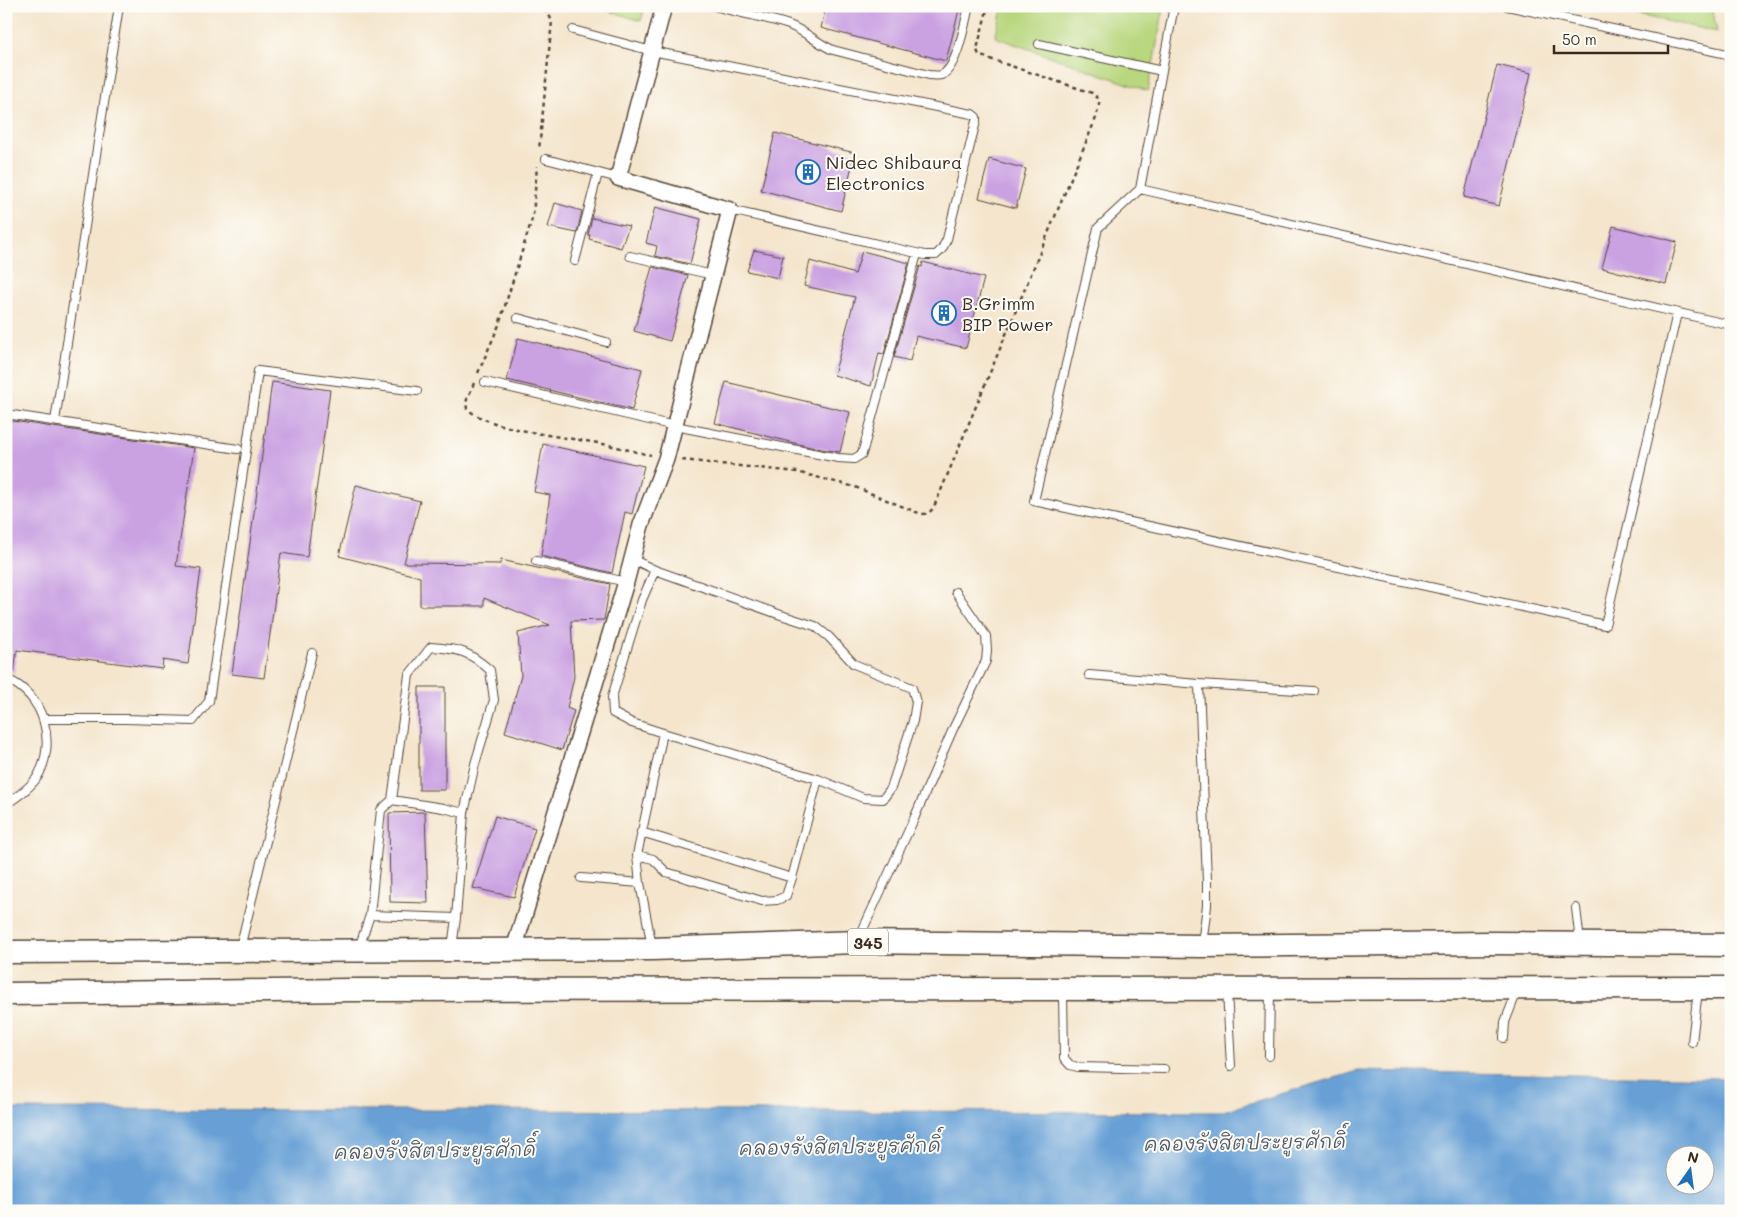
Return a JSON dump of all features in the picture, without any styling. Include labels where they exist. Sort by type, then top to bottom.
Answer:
[{"type":"main road","name":"345","points":[[6,952],[652,949],[857,942],[1202,946],[1731,945]]},
{"type":"main road","points":[[6,994],[349,990],[1731,988]]},
{"type":"street","points":[[514,949],[626,582],[641,525],[666,459],[730,210],[618,178],[664,6]]},
{"type":"lane","points":[[55,421],[119,6]]},
{"type":"lane","points":[[714,6],[790,26],[802,31],[820,45],[833,50],[929,75],[941,75],[949,70],[955,59],[969,6]]},
{"type":"lane","points":[[1506,6],[1727,54],[1731,62]]},
{"type":"lane","points":[[1173,7],[1140,189],[1098,228],[1034,501],[1605,625],[1677,313]]},
{"type":"lane","points":[[572,30],[652,51],[972,114],[976,117],[947,238],[942,250],[936,255],[917,254],[730,210]]},
{"type":"lane","points":[[1040,44],[1162,71]]},
{"type":"lane","points":[[546,159],[618,178]]},
{"type":"lane","points":[[575,261],[598,173]]},
{"type":"lane","points":[[1140,189],[1731,325]]},
{"type":"lane","points":[[485,382],[675,426],[838,458],[854,459],[862,454],[917,254]]},
{"type":"lane","points":[[630,256],[713,275]]},
{"type":"lane","points":[[518,318],[606,342]]},
{"type":"lane","points":[[44,719],[193,721],[209,701],[258,371],[417,391]]},
{"type":"lane","points":[[6,414],[238,449]]},
{"type":"lane","points":[[632,559],[655,570],[781,616],[815,626],[829,637],[854,664],[912,688],[916,702],[913,721],[892,788],[883,799],[863,798],[818,779],[663,733],[613,713],[612,697],[647,587],[655,570]]},
{"type":"lane","points":[[536,561],[626,582]]},
{"type":"lane","points":[[857,942],[913,821],[953,728],[986,661],[986,636],[956,592]]},
{"type":"lane","points":[[359,950],[370,914],[381,810],[392,800],[409,675],[431,647],[452,649],[473,656],[490,670],[494,700],[475,764],[464,813],[452,949]]},
{"type":"lane","points":[[240,950],[312,653]]},
{"type":"lane","points":[[1089,675],[1314,691]]},
{"type":"lane","points":[[6,679],[14,682],[29,694],[44,719],[48,749],[37,777],[6,804]]},
{"type":"lane","points":[[1199,684],[1207,880],[1207,906],[1202,946]]},
{"type":"lane","points":[[652,949],[637,856],[663,733]]},
{"type":"lane","points":[[637,856],[653,859],[666,872],[762,901],[778,900],[786,896],[792,878],[818,779]]},
{"type":"lane","points":[[392,800],[464,813]]},
{"type":"lane","points":[[641,832],[792,878]]},
{"type":"lane","points":[[581,878],[640,883]]},
{"type":"lane","points":[[1576,908],[1580,944]]},
{"type":"lane","points":[[370,914],[456,918]]},
{"type":"lane","points":[[1692,1042],[1698,988]]},
{"type":"lane","points":[[1063,989],[1064,1058],[1070,1065],[1078,1067],[1164,1069]]},
{"type":"lane","points":[[1227,989],[1231,1066]]},
{"type":"lane","points":[[1269,1056],[1270,989]]},
{"type":"lane","points":[[1504,1038],[1505,1022],[1518,989]]},
{"type":"path","points":[[538,6],[548,13],[552,21],[533,216],[499,326],[466,402],[467,409],[473,414],[510,428],[603,444],[666,459],[797,472],[855,487],[926,515],[937,500],[1096,118],[1099,105],[1099,99],[1092,93],[978,54],[977,49],[988,6]]},
{"type":"green space","points":[[593,6],[645,6],[641,21]]},
{"type":"green space","points":[[1003,6],[1164,6],[1148,91],[995,37]]},
{"type":"green space","points":[[1597,6],[1712,6],[1717,32]]},
{"type":"water","name":"คลองรังสิตประยูรศักดิ์","points":[[1358,1071],[1731,1078],[1731,1211],[6,1211],[6,1109],[1220,1112]]},
{"type":"building","points":[[826,6],[960,6],[946,61],[821,28]]},
{"type":"building","points":[[1497,65],[1531,73],[1499,206],[1464,197]]},
{"type":"building","name":"Nidec Shibaura Electronics","points":[[775,133],[855,153],[841,211],[761,190]]},
{"type":"building","name":"Nidec Shibaura Electronics","points":[[989,159],[1026,169],[1016,208],[979,198]]},
{"type":"building","points":[[555,203],[582,211],[577,233],[548,227]]},
{"type":"building","points":[[655,207],[701,219],[690,264],[655,256],[657,246],[646,243]]},
{"type":"building","points":[[592,218],[629,226],[621,248],[589,239],[590,235],[588,235]]},
{"type":"building","points":[[1613,226],[1677,242],[1666,284],[1602,268]]},
{"type":"building","points":[[754,250],[783,256],[778,278],[747,271]]},
{"type":"building","points":[[862,251],[909,263],[884,354],[879,353],[871,386],[834,375],[855,297],[804,286],[810,261],[855,274]]},
{"type":"building","name":"B.Grimm BIP Power","points":[[923,262],[984,278],[966,348],[916,336],[910,361],[894,357],[920,266],[922,267]]},
{"type":"building","points":[[652,267],[688,275],[670,341],[634,331]]},
{"type":"building","points":[[518,338],[642,369],[632,410],[507,380]]},
{"type":"building","points":[[272,382],[330,390],[307,557],[281,553],[264,678],[232,674]]},
{"type":"building","points":[[726,382],[850,412],[840,452],[810,447],[715,423]]},
{"type":"building","points":[[6,420],[194,448],[176,566],[201,569],[188,664],[163,660],[162,669],[17,650],[14,672],[6,672]]},
{"type":"building","points":[[543,444],[644,466],[632,514],[625,512],[612,573],[541,556],[550,495],[534,492]]},
{"type":"building","points":[[356,485],[420,501],[404,563],[500,564],[501,560],[610,584],[604,620],[571,621],[574,677],[567,708],[574,711],[562,750],[505,732],[521,676],[518,633],[550,625],[484,598],[484,606],[420,606],[420,577],[339,556]]},
{"type":"building","points":[[419,687],[445,687],[445,790],[419,790]]},
{"type":"building","points":[[425,812],[428,903],[390,902],[389,813]]},
{"type":"building","points":[[495,816],[535,828],[514,897],[473,888]]},
{"type":"place","name":"Nidec Shibaura Electronics","points":[[808,172]]},
{"type":"place","name":"B.Grimm BIP Power","points":[[944,313]]}]
